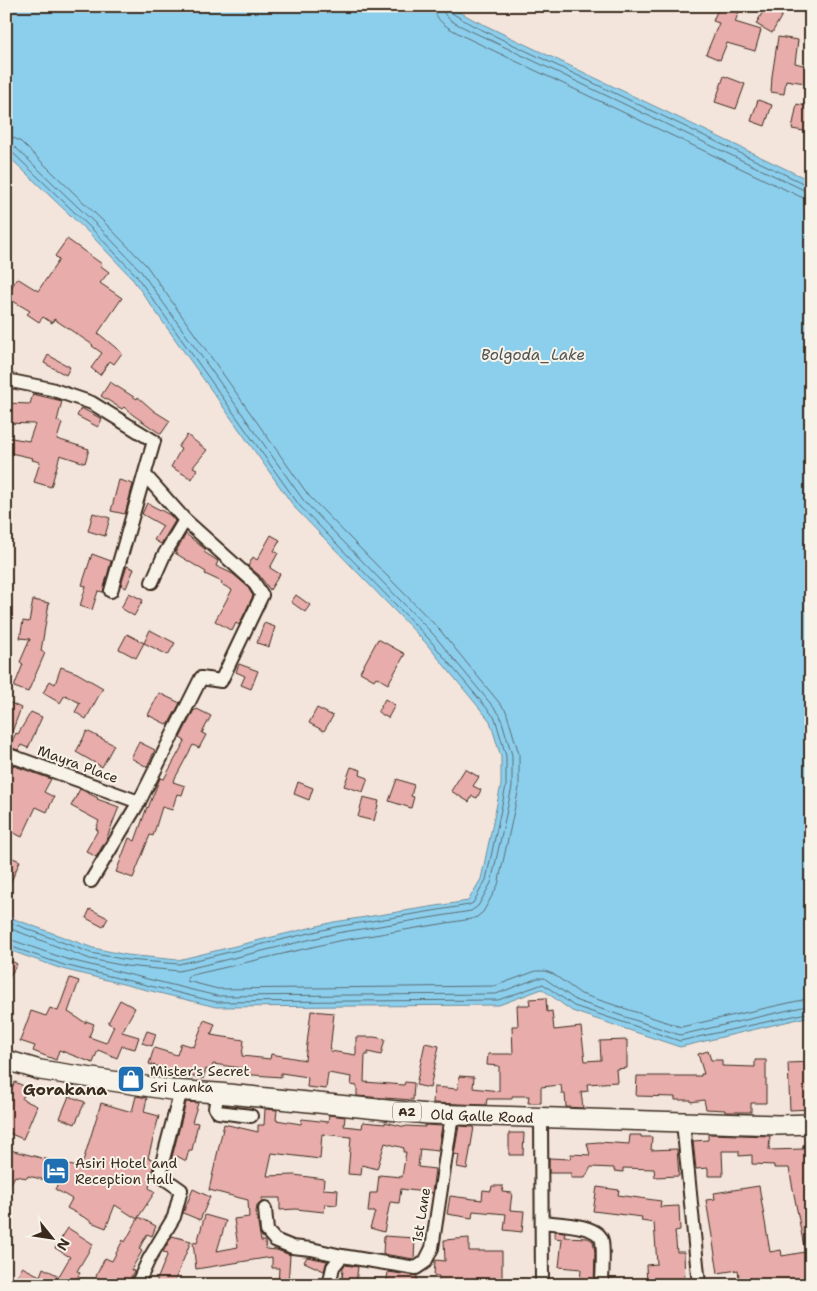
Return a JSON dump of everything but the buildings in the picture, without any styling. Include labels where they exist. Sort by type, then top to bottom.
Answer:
[{"type":"highway","name":"Old Galle Road","points":[[6,1060],[40,1070],[181,1090],[218,1092],[428,1114],[811,1124]]},
{"type":"street","points":[[6,380],[52,389],[92,402],[154,440],[111,591]]},
{"type":"street","points":[[91,881],[139,802],[201,678],[221,682],[262,595],[253,581],[185,520],[145,475]]},
{"type":"street","points":[[152,582],[164,555],[185,520]]},
{"type":"street","name":"Mayra Place","points":[[6,754],[139,802]]},
{"type":"street","points":[[137,1285],[149,1259],[174,1216],[181,1190],[161,1176],[161,1168],[181,1090]]},
{"type":"street","points":[[218,1092],[215,1108],[218,1112],[252,1116]]},
{"type":"street","name":"1st Lane","points":[[265,1209],[267,1231],[275,1240],[292,1247],[416,1268],[425,1262],[432,1248],[452,1115]]},
{"type":"street","points":[[541,1118],[542,1283]]},
{"type":"street","points":[[683,1122],[699,1285]]},
{"type":"street","points":[[542,1222],[590,1228],[597,1232],[602,1239],[602,1285]]},
{"type":"street","points":[[329,1285],[333,1267],[342,1256]]},
{"type":"water","name":"Bolgoda_Lake","points":[[6,6],[449,6],[474,20],[811,181],[811,1016],[680,1047],[572,1011],[542,989],[499,1005],[216,1007],[62,969],[6,949],[6,916],[93,948],[127,955],[178,960],[334,922],[468,901],[481,879],[501,785],[501,757],[490,721],[425,642],[295,508],[131,277],[91,235],[6,154]]},
{"type":"place","name":"Mister's Secret Sri Lanka","points":[[131,1079]]},
{"type":"place","name":"Asiri Hotel and Reception Hall","points":[[56,1171]]},
{"type":"district","name":"Gorakana","points":[[65,1089]]}]
